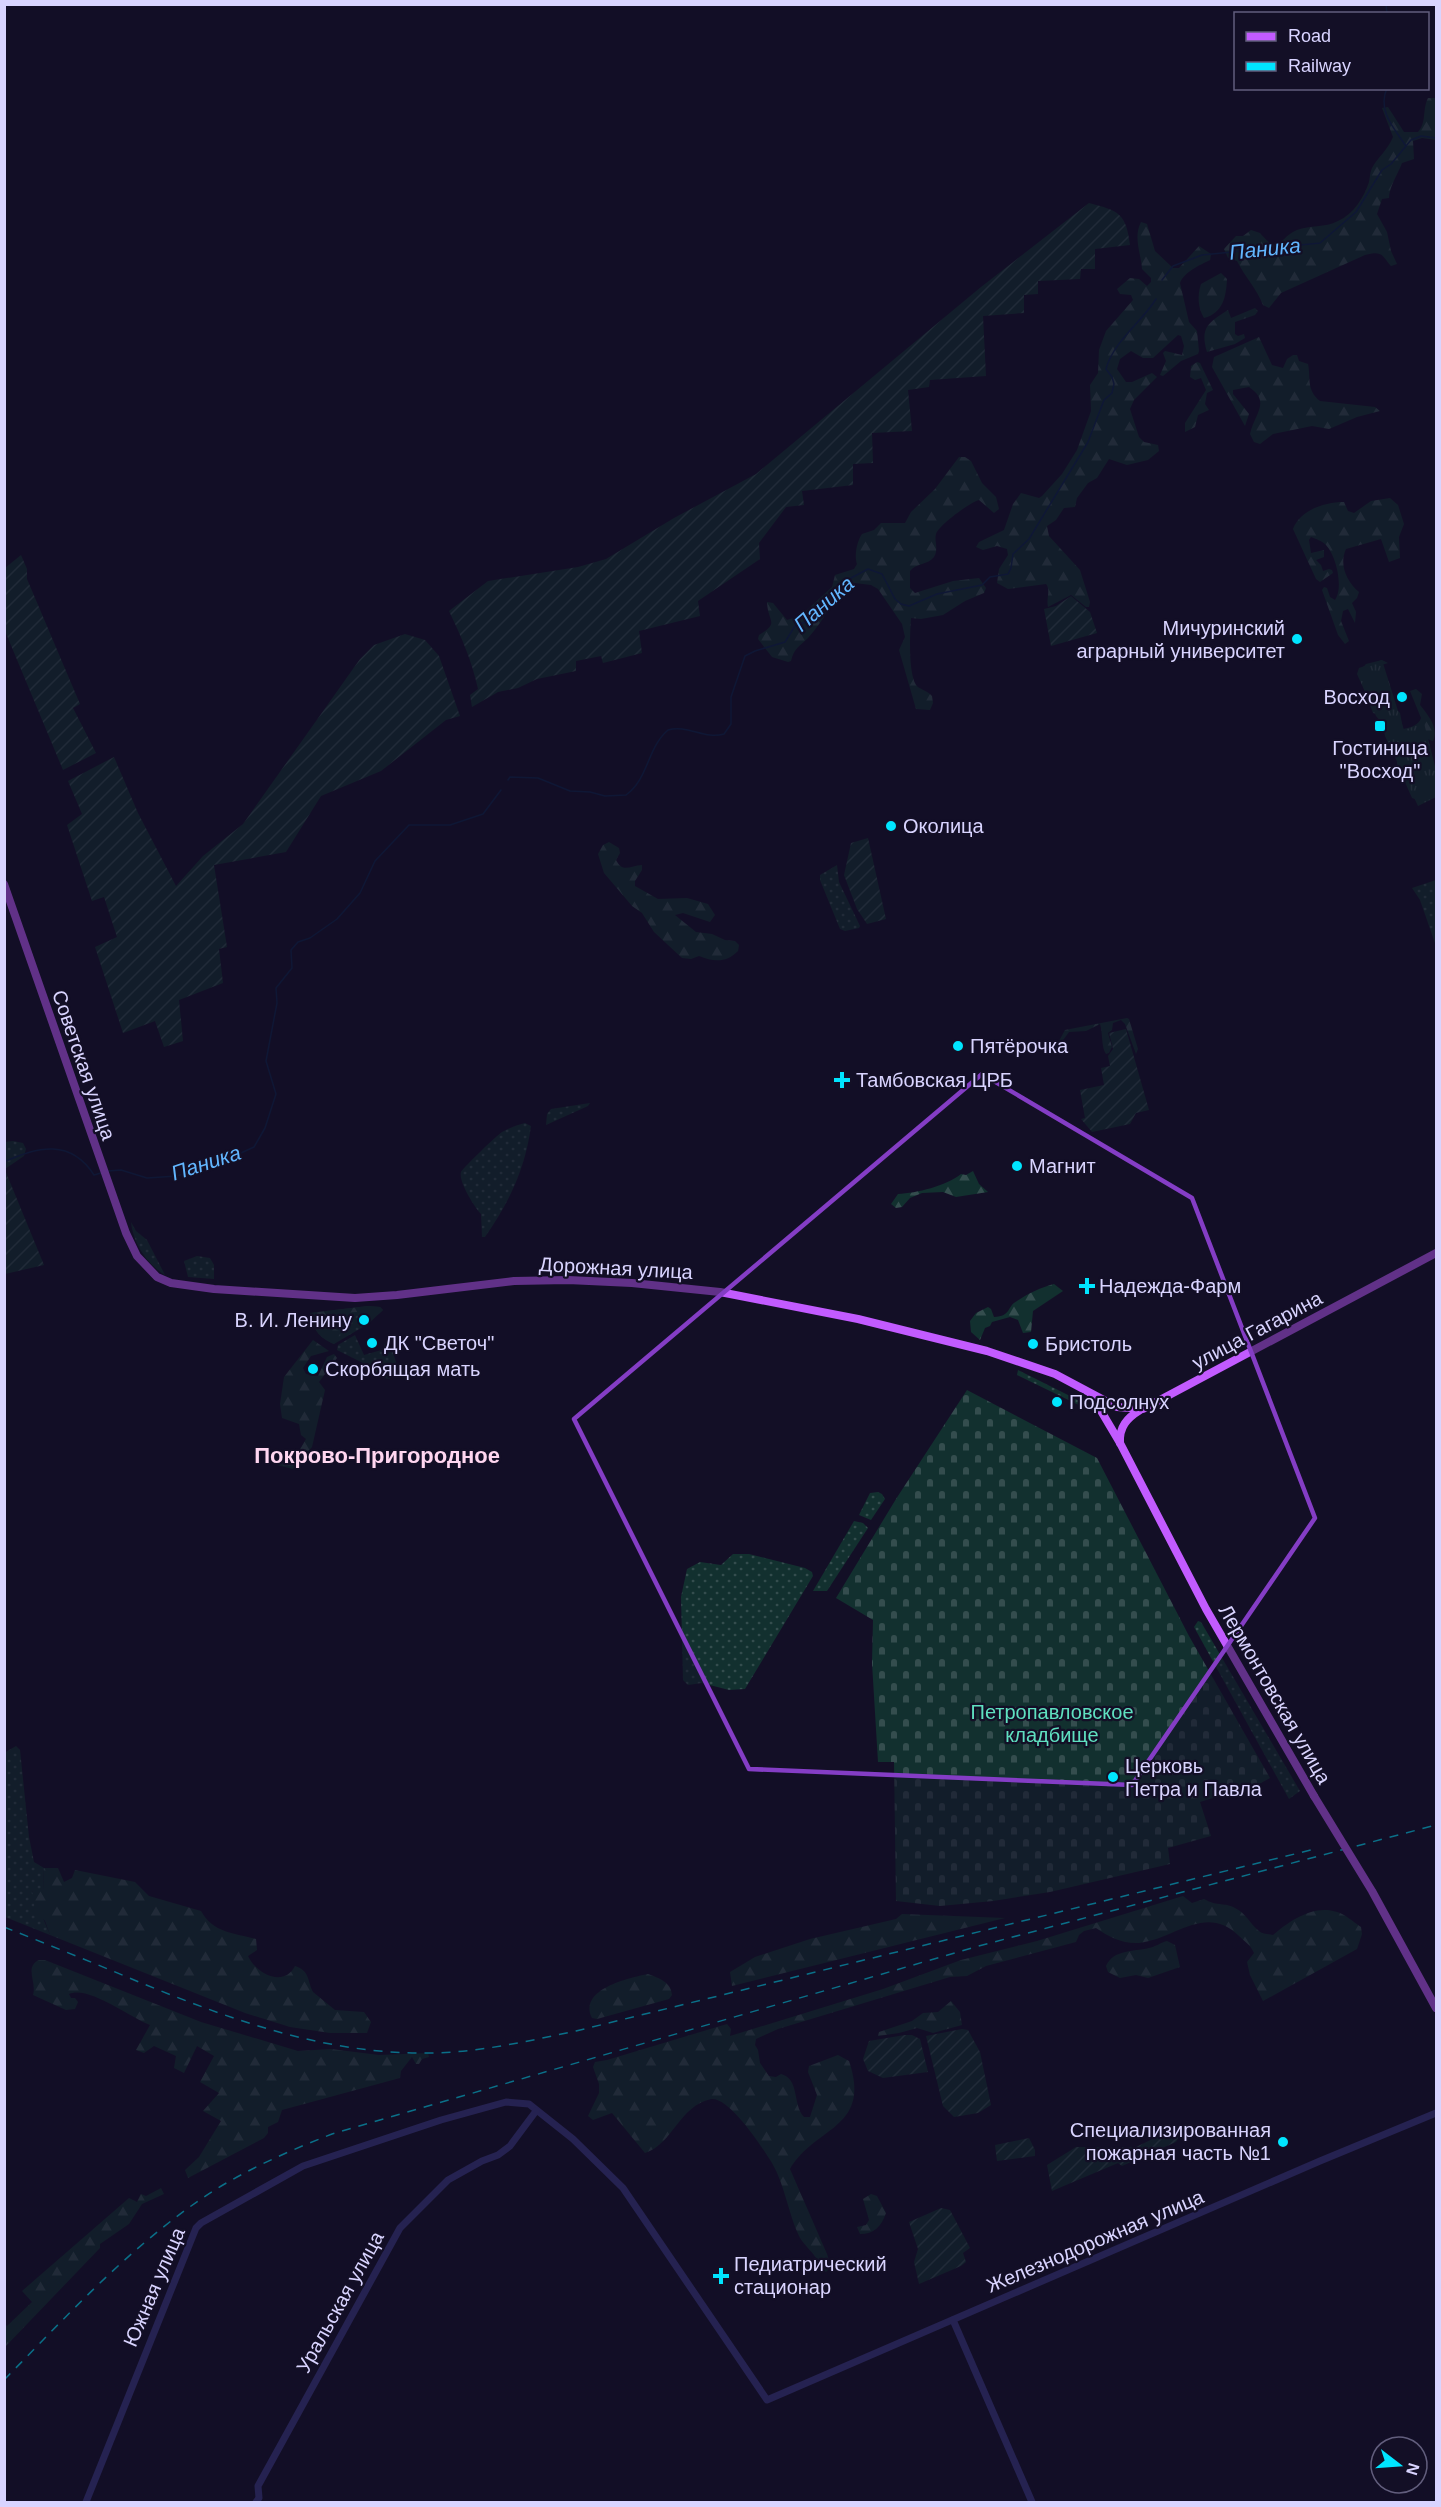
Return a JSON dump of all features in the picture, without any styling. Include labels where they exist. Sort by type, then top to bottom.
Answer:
[{"type":"main road","name":"Советская улица","points":[[4,884],[106,1180],[137,1256]]},
{"type":"main road","name":"улица Гагарина","points":[[1120,1443],[1119,1436],[1124,1423],[1143,1409],[1437,1252]]},
{"type":"main road","name":"Дорожная улица","points":[[137,1256],[152,1274],[171,1283],[214,1289],[311,1296],[355,1298],[543,1280],[632,1283],[720,1292],[858,1319],[987,1351],[1055,1374],[1090,1393]]},
{"type":"main road","points":[[1090,1393],[1117,1407],[1143,1409]]},
{"type":"main road","name":"Лермонтовская улица","points":[[1090,1393],[1120,1443],[1206,1609],[1372,1891],[1437,2008]]},
{"type":"street","name":"Южная улица","points":[[86,2502],[196,2228],[201,2223],[303,2166],[369,2142],[506,2102],[529,2104],[573,2139],[623,2188],[767,2400]]},
{"type":"street","name":"Уральская улица","points":[[256,2502],[259,2498],[258,2486],[400,2228],[448,2180],[498,2155],[510,2146],[536,2111]]},
{"type":"street","name":"Железнодорожная улица","points":[[767,2400],[1320,2160],[1437,2113]]},
{"type":"street","points":[[953,2320],[1032,2502]]},
{"type":"highlighted area","points":[[982,1074],[1192,1198],[1315,1518],[1132,1785],[749,1769],[574,1419]]},
{"type":"green space","points":[[1428,98],[1436,98],[1436,140],[1422,138],[1413,141],[1414,159],[1402,163],[1389,198],[1382,199],[1377,214],[1387,232],[1391,251],[1397,264],[1391,266],[1379,254],[1365,255],[1281,293],[1269,308],[1263,305],[1237,261],[1228,258],[1224,249],[1236,236],[1243,236],[1251,230],[1260,233],[1272,244],[1276,244],[1297,230],[1328,225],[1344,218],[1354,210],[1361,199],[1369,182],[1372,168],[1393,137],[1382,108],[1388,107],[1404,132],[1418,132],[1423,124]]},
{"type":"green space","points":[[1089,203],[1108,208],[1119,215],[1126,226],[1130,245],[1095,249],[1095,269],[1081,269],[1080,279],[1038,281],[1038,294],[1024,295],[1024,313],[983,316],[986,376],[930,380],[929,387],[908,390],[912,431],[872,433],[873,463],[853,464],[853,485],[802,491],[804,505],[786,507],[759,543],[760,559],[698,601],[700,616],[639,631],[642,653],[603,663],[601,656],[576,661],[576,671],[537,679],[518,688],[498,692],[472,707],[470,695],[478,689],[476,679],[449,611],[488,581],[578,567],[606,559],[674,518],[756,474],[981,287]]},
{"type":"green space","points":[[1141,222],[1147,224],[1155,251],[1173,268],[1179,268],[1199,246],[1211,254],[1210,260],[1189,272],[1180,283],[1189,322],[1197,331],[1199,351],[1198,354],[1181,361],[1163,376],[1160,375],[1166,361],[1163,353],[1165,351],[1182,355],[1184,346],[1181,336],[1178,335],[1153,358],[1143,358],[1131,351],[1120,359],[1117,369],[1126,382],[1132,382],[1152,373],[1157,377],[1134,400],[1130,409],[1139,437],[1144,442],[1158,445],[1159,451],[1148,460],[1127,465],[1109,459],[1097,478],[1088,483],[1077,498],[1075,507],[1064,508],[1056,520],[1047,526],[1049,536],[1080,570],[1090,602],[1089,607],[1086,607],[1071,595],[1048,607],[1046,584],[1008,589],[997,583],[999,569],[1008,555],[1007,549],[997,546],[983,550],[976,547],[979,542],[1004,530],[1013,504],[1021,493],[1039,498],[1042,496],[1062,474],[1077,450],[1091,411],[1090,385],[1098,373],[1099,350],[1106,331],[1133,300],[1131,295],[1120,294],[1117,289],[1130,278],[1139,279],[1147,286],[1151,282],[1151,278],[1142,269],[1138,239]]},
{"type":"green space","points":[[1221,273],[1227,279],[1222,303],[1215,312],[1204,318],[1199,302],[1201,284]]},
{"type":"green space","points":[[1255,308],[1258,311],[1255,315],[1235,322],[1235,334],[1238,336],[1244,334],[1245,338],[1235,344],[1207,352],[1205,331],[1211,322],[1228,310],[1231,318]]},
{"type":"green space","points":[[1259,337],[1272,365],[1283,368],[1287,359],[1293,355],[1297,355],[1299,361],[1308,364],[1311,388],[1320,401],[1375,407],[1380,411],[1357,417],[1329,429],[1312,426],[1273,434],[1260,444],[1254,442],[1250,434],[1260,408],[1256,392],[1249,387],[1233,390],[1233,394],[1249,414],[1245,426],[1212,367],[1214,357]]},
{"type":"green space","points":[[1197,362],[1200,363],[1213,390],[1207,393],[1205,404],[1209,410],[1198,415],[1195,427],[1185,432],[1185,423],[1206,390],[1201,378],[1195,380],[1190,377],[1191,366]]},
{"type":"green space","points":[[959,457],[965,457],[971,461],[982,483],[996,497],[999,509],[994,513],[979,500],[962,510],[938,530],[934,557],[910,571],[910,588],[915,593],[953,581],[979,578],[986,588],[984,593],[965,601],[943,615],[921,619],[911,618],[910,652],[913,679],[919,688],[932,696],[933,703],[930,710],[916,709],[899,650],[905,637],[902,624],[878,589],[871,585],[855,583],[847,588],[814,631],[795,650],[791,661],[772,657],[758,639],[759,635],[771,624],[767,602],[773,603],[787,620],[800,616],[832,587],[835,575],[854,569],[857,564],[857,544],[862,534],[874,530],[881,523],[905,523],[911,512],[935,489]]},
{"type":"green space","points":[[1390,498],[1398,505],[1404,524],[1399,537],[1400,558],[1389,562],[1381,539],[1346,549],[1343,560],[1345,572],[1350,583],[1359,592],[1352,603],[1356,612],[1355,623],[1348,609],[1343,611],[1341,621],[1349,641],[1345,644],[1338,635],[1322,590],[1324,587],[1327,588],[1330,597],[1335,600],[1338,595],[1338,571],[1332,555],[1324,543],[1311,537],[1309,540],[1311,553],[1324,550],[1324,557],[1316,560],[1323,571],[1329,569],[1333,573],[1320,582],[1316,579],[1293,529],[1301,517],[1314,508],[1344,502],[1348,511],[1354,513],[1371,501]]},
{"type":"green space","points":[[21,555],[27,569],[27,579],[80,704],[73,708],[96,753],[63,770],[5,631],[5,568]]},
{"type":"green space","points":[[1071,596],[1090,612],[1097,633],[1051,646],[1044,609],[1056,606]]},
{"type":"green space","points":[[405,634],[425,640],[439,656],[460,716],[446,720],[381,771],[321,796],[286,852],[214,865],[227,947],[219,949],[223,983],[179,1000],[183,1041],[164,1047],[155,1021],[123,1033],[95,947],[117,937],[104,897],[92,901],[67,825],[82,814],[68,781],[114,757],[138,813],[176,886],[203,856],[243,824],[360,659],[374,645]]},
{"type":"green space","points":[[1382,660],[1388,663],[1378,666],[1395,708],[1400,713],[1403,729],[1416,724],[1421,718],[1410,691],[1416,689],[1422,694],[1420,705],[1435,731],[1433,741],[1421,737],[1436,775],[1415,799],[1412,798],[1397,764],[1399,759],[1389,748],[1388,734],[1382,715],[1373,713],[1358,673],[1366,664]]},
{"type":"green space","points":[[1382,660],[1404,730],[1424,723],[1436,770],[1436,797],[1418,806],[1385,736],[1383,724],[1376,716],[1357,674],[1359,668]]},
{"type":"green space","points":[[868,838],[886,919],[867,924],[857,909],[844,875],[851,843]]},
{"type":"green space","points":[[609,842],[619,848],[620,853],[616,860],[621,867],[642,865],[635,886],[658,899],[687,898],[708,904],[715,915],[710,922],[683,913],[675,915],[696,932],[735,941],[739,945],[738,951],[729,958],[720,960],[699,956],[691,959],[682,958],[654,932],[642,913],[632,906],[604,873],[598,854],[603,845]]},
{"type":"green space","points":[[837,865],[839,882],[859,928],[845,931],[840,929],[820,880],[820,875]]},
{"type":"green space","points":[[1436,880],[1436,946],[1420,900],[1412,888]]},
{"type":"green space","points":[[1127,1018],[1138,1049],[1136,1054],[1125,1024],[1121,1020],[1113,1023],[1112,1030],[1108,1033],[1112,1047],[1109,1053],[1106,1054],[1104,1051],[1100,1024],[1086,1031],[1069,1032],[1061,1043],[1059,1041],[1065,1030]]},
{"type":"green space","points":[[1126,1029],[1149,1110],[1136,1113],[1130,1124],[1092,1132],[1081,1119],[1085,1118],[1080,1090],[1104,1085],[1101,1068],[1110,1066],[1108,1056],[1113,1049],[1109,1033]]},
{"type":"green space","points":[[590,1103],[546,1125],[547,1114],[551,1109]]},
{"type":"green space","points":[[525,1123],[531,1126],[520,1171],[502,1211],[485,1237],[482,1237],[481,1214],[464,1188],[461,1172],[502,1132]]},
{"type":"green space","points":[[5,1142],[23,1143],[26,1149],[24,1156],[5,1169]]},
{"type":"green space","points":[[5,1170],[44,1265],[4,1274]]},
{"type":"green space","points":[[973,1171],[979,1184],[988,1192],[956,1197],[943,1192],[922,1193],[910,1198],[902,1207],[896,1208],[891,1204],[898,1194],[931,1188]]},
{"type":"green space","points":[[131,1222],[136,1231],[147,1240],[165,1275],[152,1265],[142,1252],[132,1230]]},
{"type":"green space","points":[[197,1256],[210,1258],[214,1265],[214,1279],[188,1277],[184,1261]]},
{"type":"green space","points":[[1054,1284],[1063,1291],[1033,1311],[1031,1332],[1023,1333],[1018,1320],[1010,1317],[992,1322],[985,1328],[980,1340],[971,1332],[970,1321],[976,1313],[988,1307],[994,1317],[1004,1315],[1021,1298]]},
{"type":"green space","points":[[368,1306],[380,1307],[383,1310],[368,1324],[334,1344],[324,1339],[318,1332],[310,1313]]},
{"type":"green space","points":[[368,1306],[380,1307],[383,1310],[370,1318],[360,1317],[358,1312],[336,1313],[329,1326],[341,1332],[334,1344],[324,1339],[318,1332],[310,1313]]},
{"type":"green space","points":[[355,1335],[364,1355],[385,1349],[384,1344],[390,1343],[397,1365],[390,1379],[378,1377],[361,1362],[337,1350],[338,1345]]},
{"type":"green space","points":[[313,1340],[329,1351],[311,1356],[303,1368],[306,1374],[318,1376],[327,1357],[334,1354],[337,1358],[319,1382],[325,1390],[312,1447],[293,1469],[273,1464],[273,1459],[293,1461],[306,1439],[301,1435],[299,1424],[282,1418],[280,1404],[284,1377]]},
{"type":"green space","points":[[1018,1370],[1090,1406],[1089,1410],[1017,1375]]},
{"type":"green space","name":"Петропавловское кладбище","points":[[967,1390],[1097,1458],[1189,1636],[1270,1778],[1261,1783],[1200,1802],[1211,1836],[1168,1848],[1170,1864],[1050,1892],[940,1906],[896,1901],[894,1762],[878,1762],[872,1663],[873,1620],[836,1598],[896,1499]]},
{"type":"green space","points":[[878,1492],[885,1499],[871,1520],[859,1515],[870,1493]]},
{"type":"green space","points":[[854,1521],[863,1523],[868,1528],[827,1591],[813,1591]]},
{"type":"green space","points":[[733,1554],[749,1554],[805,1568],[812,1572],[813,1576],[745,1689],[729,1690],[702,1683],[688,1685],[683,1680],[681,1597],[687,1569],[700,1562],[721,1565]]},
{"type":"green space","points":[[1198,1621],[1201,1622],[1300,1791],[1289,1799],[1194,1627]]},
{"type":"green space","points":[[16,1746],[20,1750],[29,1837],[34,1862],[44,1868],[43,1891],[32,1891],[50,1935],[5,1917],[4,1753]]},
{"type":"green space","points":[[44,1868],[58,1868],[64,1882],[72,1878],[75,1870],[135,1882],[149,1896],[201,1911],[218,1928],[256,1939],[257,1950],[248,1956],[257,1968],[270,1976],[277,1977],[290,1973],[295,1966],[300,1968],[306,1973],[313,1992],[335,2010],[364,2012],[371,2022],[367,2033],[330,2033],[290,2027],[245,2013],[50,1935],[45,1921],[35,1910],[32,1890],[43,1890]]},
{"type":"green space","points":[[1183,1896],[1192,1903],[1204,1899],[1231,1906],[1239,1910],[1259,1931],[1266,1934],[1273,1935],[1302,1915],[1328,1910],[1349,1918],[1361,1927],[1362,1934],[1357,1949],[1263,2001],[1250,1975],[1247,1962],[1254,1953],[1247,1943],[1227,1927],[1215,1923],[1202,1923],[1139,1943],[1116,1939],[1096,1928],[1084,1931],[1076,1942],[986,1966],[967,1976],[950,1977],[778,2029],[756,2039],[755,2045],[760,2063],[769,2076],[776,2077],[781,2074],[791,2081],[800,2112],[804,2117],[810,2117],[817,2095],[808,2072],[809,2066],[838,2055],[849,2061],[854,2083],[853,2101],[847,2114],[801,2155],[790,2169],[827,2254],[831,2267],[826,2272],[799,2236],[772,2163],[745,2124],[718,2100],[711,2099],[691,2109],[663,2142],[645,2153],[612,2113],[593,2120],[588,2116],[599,2093],[599,2084],[593,2067],[595,2062],[727,2024],[731,2029],[730,2036],[883,1989],[961,1960],[1037,1941]]},
{"type":"green space","points":[[902,1914],[1005,1918],[732,1986],[730,1972],[755,1957],[810,1939],[896,1919]]},
{"type":"green space","points":[[1167,1941],[1175,1945],[1180,1967],[1148,1978],[1136,1975],[1120,1978],[1108,1972],[1106,1966],[1109,1961],[1119,1954]]},
{"type":"green space","points":[[39,1960],[45,1960],[201,2022],[298,2051],[331,2049],[379,2055],[428,2053],[429,2057],[416,2064],[412,2057],[401,2071],[400,2078],[282,2110],[278,2122],[268,2127],[268,2133],[264,2138],[188,2178],[185,2170],[199,2157],[221,2121],[203,2111],[219,2093],[200,2082],[214,2056],[197,2046],[184,2073],[174,2068],[176,2056],[154,2046],[144,2053],[136,2050],[150,2025],[109,2003],[77,1992],[69,1994],[78,2002],[75,2009],[66,2010],[33,1995],[32,1967]]},
{"type":"green space","points":[[648,1974],[667,1984],[672,1995],[669,1999],[597,2019],[592,2018],[590,2008],[592,1999],[599,1992],[618,1982]]},
{"type":"green space","points":[[951,2001],[960,2012],[962,2025],[933,2033],[917,2028],[878,2036],[879,2032],[912,2021],[923,2013],[938,2012]]},
{"type":"green space","points":[[962,2029],[968,2030],[980,2052],[991,2105],[978,2113],[954,2117],[943,2106],[926,2036]]},
{"type":"green space","points":[[912,2035],[920,2039],[928,2072],[883,2078],[868,2071],[863,2059],[869,2041]]},
{"type":"green space","points":[[1173,2129],[1179,2137],[1176,2142],[1122,2166],[1118,2163],[1052,2191],[1047,2165],[1076,2147],[1136,2147]]},
{"type":"green space","points":[[1029,2138],[1035,2150],[1035,2156],[997,2161],[995,2145]]},
{"type":"green space","points":[[161,2188],[164,2194],[142,2204],[129,2224],[100,2244],[100,2248],[5,2347],[5,2324],[7,2326],[32,2302],[22,2291],[129,2198],[137,2202],[141,2194],[146,2196]]},
{"type":"green space","points":[[871,2194],[877,2196],[886,2213],[876,2229],[860,2234],[857,2227],[866,2225],[869,2220],[863,2199]]},
{"type":"green space","points":[[941,2208],[950,2210],[970,2248],[963,2253],[966,2262],[919,2284],[914,2262],[918,2249],[909,2222]]},
{"type":"waterway","points":[[1386,4],[1387,12]]},
{"type":"waterway","points":[[1386,90],[1384,96],[1385,112],[1406,146]]},
{"type":"waterway","name":"Паника","points":[[1162,280],[1173,266],[1202,255],[1320,243],[1356,212],[1382,170],[1391,164],[1411,140],[1421,136],[1436,138]]},
{"type":"waterway","name":"Паника","points":[[508,780],[510,777],[538,778],[570,791],[590,792],[605,796],[626,795],[634,788],[656,745],[668,730],[682,729],[710,735],[724,734],[731,724],[731,697],[745,656],[785,642],[795,626],[813,619],[830,598],[851,578],[868,569],[882,574],[895,599],[909,606],[937,594],[982,585],[990,577],[1008,574],[1013,554],[1029,539],[1088,442],[1104,400],[1112,393],[1114,384],[1106,369],[1110,359],[1121,341],[1156,299]]},
{"type":"waterway","name":"Паника","points":[[108,1171],[121,1170],[147,1178],[177,1176],[189,1172],[204,1160],[230,1158],[254,1147],[265,1128],[276,1094],[266,1061],[277,1003],[276,988],[292,968],[291,950],[298,942],[310,938],[337,919],[360,893],[375,861],[409,825],[450,825],[483,814],[501,790]]},
{"type":"waterway","name":"Паника","points":[[4,1162],[29,1152],[53,1149],[75,1156],[85,1163],[94,1175],[101,1173]]},
{"type":"railway","points":[[4,2380],[103,2280],[184,2211],[241,2175],[332,2134],[975,1947],[1436,1825]]},
{"type":"railway","points":[[4,1927],[210,2010],[282,2033],[319,2042],[393,2052],[468,2051],[576,2031],[1315,1849]]},
{"type":"place","name":"Мичуринский аграрный университет","points":[[1297,639]]},
{"type":"place","name":"Восход","points":[[1402,697]]},
{"type":"place","name":"Гостиница \"Восход\"","points":[[1380,726]]},
{"type":"place","name":"Околица","points":[[891,826]]},
{"type":"place","name":"Пятёрочка","points":[[958,1046]]},
{"type":"place","name":"Тамбовская ЦРБ","points":[[842,1080]]},
{"type":"place","name":"Магнит","points":[[1017,1166]]},
{"type":"place","name":"Надежда-Фарм","points":[[1087,1286]]},
{"type":"place","name":"В. И. Ленину","points":[[364,1320]]},
{"type":"place","name":"ДК \"Светоч\"","points":[[372,1343]]},
{"type":"place","name":"Бристоль","points":[[1033,1344]]},
{"type":"place","name":"Скорбящая мать","points":[[313,1369]]},
{"type":"place","name":"Подсолнух","points":[[1057,1402]]},
{"type":"place","name":"Церковь Петра и Павла","points":[[1113,1777]]},
{"type":"place","name":"Специализированная пожарная часть №1","points":[[1283,2142]]},
{"type":"place","name":"Педиатрический стационар","points":[[721,2276]]},
{"type":"district","name":"Покрово-Пригородное","points":[[377,1455]]}]
